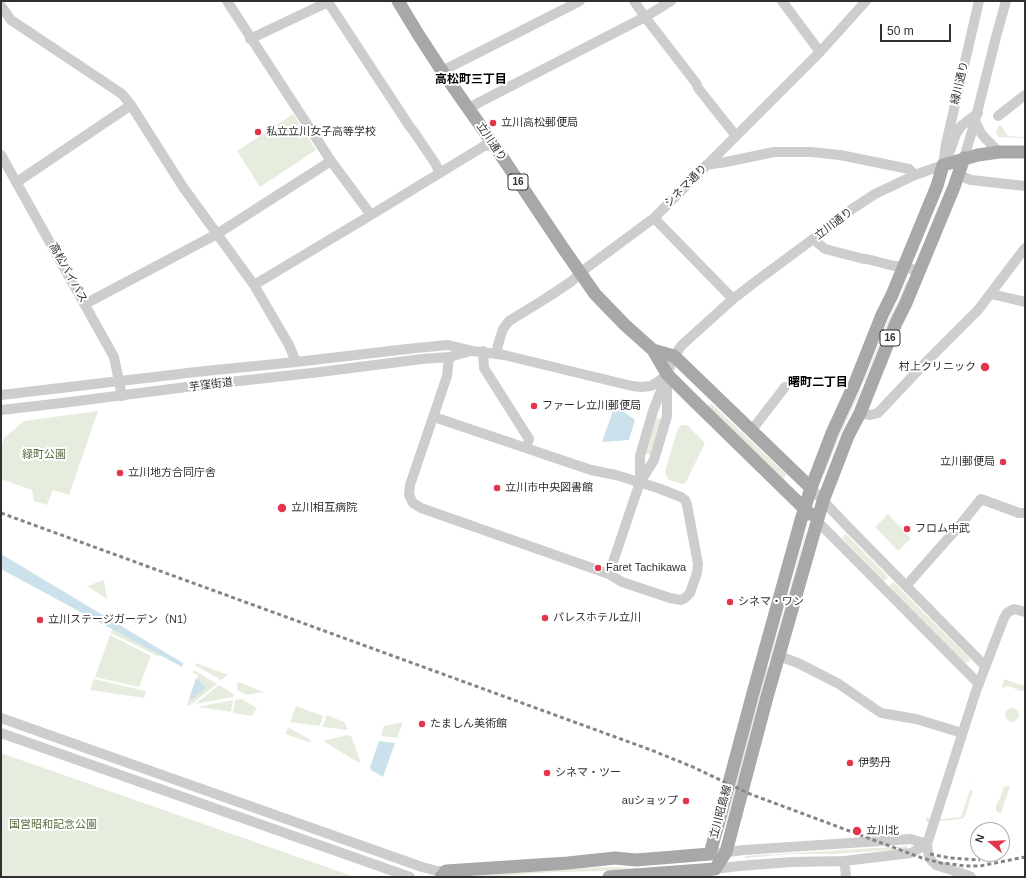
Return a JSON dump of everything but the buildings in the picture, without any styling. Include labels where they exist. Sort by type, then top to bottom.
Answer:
[{"type":"main road","name":"立川通り","points":[[398,1],[442,71],[596,294],[625,325],[653,350]]},
{"type":"main road","name":"立川通り","points":[[943,165],[978,154],[1025,152]]},
{"type":"main road","name":"16","points":[[653,350],[667,374],[817,521],[823,501],[848,436],[860,412],[896,323],[919,272],[964,158]]},
{"type":"main road","name":"16","points":[[653,350],[674,356],[811,488],[832,433],[892,295],[937,186],[943,165]]},
{"type":"main road","name":"立川昭島線","points":[[444,875],[615,858],[636,860],[710,854],[743,728],[804,508],[811,488]]},
{"type":"main road","name":"立川昭島線","points":[[714,873],[726,852],[817,521]]},
{"type":"main road","points":[[609,877],[714,873]]},
{"type":"street","points":[[227,1],[250,39],[331,161],[371,215]]},
{"type":"street","points":[[442,71],[580,1]]},
{"type":"street","points":[[634,1],[644,17],[736,136]]},
{"type":"street","points":[[469,110],[478,103],[644,17],[671,1]]},
{"type":"street","points":[[782,1],[820,52]]},
{"type":"street","name":"シネマ通り","points":[[496,353],[503,329],[509,321],[572,281],[581,272],[654,218],[820,52],[866,1]]},
{"type":"street","name":"緑川通り","points":[[943,165],[946,144],[979,1]]},
{"type":"street","points":[[964,158],[1006,1]]},
{"type":"street","points":[[250,39],[328,2],[435,163],[440,173]]},
{"type":"street","points":[[1,6],[12,20],[122,94],[131,105],[183,187],[254,285],[289,345],[296,362]]},
{"type":"street","points":[[998,116],[1025,95]]},
{"type":"street","points":[[17,182],[131,105]]},
{"type":"street","points":[[943,165],[961,126],[976,117]]},
{"type":"street","points":[[976,117],[978,129],[999,152]]},
{"type":"street","points":[[254,285],[484,146],[494,145]]},
{"type":"street","points":[[706,165],[774,152],[811,152],[909,169],[915,175]]},
{"type":"street","name":"高松バイパス","points":[[1,155],[114,358],[122,396]]},
{"type":"street","points":[[85,304],[217,234],[331,161]]},
{"type":"street","name":"立川通り","points":[[640,482],[640,456],[653,411],[674,356],[682,345],[733,299],[875,194],[915,175],[943,165]]},
{"type":"street","points":[[958,175],[971,180],[1025,186]]},
{"type":"street","points":[[654,218],[733,299]]},
{"type":"street","points":[[813,239],[825,249],[894,266],[904,266],[919,272]]},
{"type":"street","points":[[860,412],[870,415],[878,413],[925,363],[975,314],[1025,248]]},
{"type":"street","points":[[991,294],[1025,302]]},
{"type":"street","name":"芋窪街道","points":[[3,394],[448,345],[496,353],[632,386],[651,386],[667,374]]},
{"type":"street","points":[[478,351],[484,368],[529,439],[526,448]]},
{"type":"street","name":"芋窪街道","points":[[1,410],[202,385],[449,357],[478,351]]},
{"type":"street","points":[[434,417],[591,470],[616,474],[681,497],[687,505],[698,564],[697,573],[690,593],[681,600],[670,598],[622,582],[609,574],[416,506],[410,499],[408,490],[447,376],[449,357]]},
{"type":"street","points":[[609,574],[640,482],[654,460],[667,416],[667,374]]},
{"type":"street","points":[[751,431],[785,387]]},
{"type":"street","points":[[1,406],[3,394]]},
{"type":"street","points":[[811,488],[985,666]]},
{"type":"street","points":[[906,586],[981,499],[1019,513],[1025,513]]},
{"type":"street","points":[[817,521],[979,684]]},
{"type":"street","points":[[971,877],[936,864],[930,859],[927,844],[962,733],[985,666],[1006,613],[1014,610],[1025,612]]},
{"type":"street","points":[[779,656],[798,663],[839,684],[881,713],[916,719],[962,733]]},
{"type":"street","points":[[1,718],[437,871],[444,875]]},
{"type":"street","points":[[1,732],[410,877]]},
{"type":"street","points":[[911,839],[927,844],[911,853],[844,861],[739,866],[714,873],[710,854],[911,839]]},
{"type":"street","points":[[844,861],[845,877]]},
{"type":"green space","points":[[293,114],[316,150],[260,187],[237,151]]},
{"type":"green space","points":[[1001,125],[1008,136],[1024,138],[999,137],[996,133],[998,126]]},
{"type":"green space","points":[[906,282],[908,282],[890,319],[864,383],[863,382],[889,318],[898,302]]},
{"type":"green space","points":[[860,389],[861,390],[824,474],[822,473]]},
{"type":"green space","points":[[711,404],[786,474],[784,479],[708,408]]},
{"type":"green space","name":"緑町公園","points":[[98,411],[69,495],[53,490],[47,505],[34,501],[32,490],[1,479],[1,447],[4,438],[24,421]]},
{"type":"green space","points":[[656,418],[661,419],[651,455],[646,454]]},
{"type":"green space","points":[[681,425],[688,426],[705,443],[686,482],[683,484],[669,480],[665,472],[677,431]]},
{"type":"green space","points":[[888,514],[911,538],[898,551],[875,527]]},
{"type":"green space","points":[[806,533],[785,615],[770,662],[769,661]]},
{"type":"green space","points":[[846,534],[888,577],[884,581],[842,538]]},
{"type":"green space","points":[[104,580],[107,599],[87,586]]},
{"type":"green space","points":[[893,582],[969,658],[969,662],[964,662],[889,586]]},
{"type":"green space","points":[[112,629],[159,654],[159,657],[111,633]]},
{"type":"green space","points":[[110,635],[151,656],[139,687],[95,677]]},
{"type":"green space","points":[[196,663],[228,675],[221,680],[195,665]]},
{"type":"green space","points":[[767,667],[770,668],[724,831],[723,830]]},
{"type":"green space","points":[[194,670],[217,684],[189,706],[187,705],[198,675],[193,673]]},
{"type":"green space","points":[[94,679],[146,691],[144,698],[90,690]]},
{"type":"green space","points":[[1004,679],[1025,686],[1025,690],[1020,691],[1009,686],[1002,688]]},
{"type":"green space","points":[[238,682],[264,692],[246,695],[237,690]]},
{"type":"green space","points":[[219,685],[234,694],[233,697],[195,704]]},
{"type":"green space","points":[[242,699],[257,708],[252,716],[233,713],[235,700]]},
{"type":"green space","points":[[233,700],[231,712],[197,707]]},
{"type":"green space","points":[[296,706],[323,716],[320,726],[290,722]]},
{"type":"green space","points":[[1009,708],[1015,708],[1019,712],[1019,718],[1015,722],[1009,722],[1005,718],[1005,712]]},
{"type":"green space","points":[[327,715],[344,722],[348,730],[322,727]]},
{"type":"green space","points":[[403,722],[397,738],[381,736],[384,726]]},
{"type":"green space","points":[[288,727],[312,741],[308,742],[285,734]]},
{"type":"green space","points":[[347,735],[351,736],[360,760],[359,763],[323,741]]},
{"type":"green space","name":"国営昭和記念公園","points":[[1,753],[355,877],[1,877]]},
{"type":"green space","points":[[981,756],[970,790],[973,791],[964,818],[929,822],[926,821],[926,817],[934,820],[961,817]]},
{"type":"green space","points":[[1005,786],[1010,786],[1001,813],[999,813],[996,811],[996,805]]},
{"type":"green space","points":[[907,846],[907,849],[834,854],[791,854],[745,858],[745,856]]},
{"type":"green space","points":[[700,864],[610,871],[552,872],[488,877],[459,877],[599,867],[641,868]]},
{"type":"water","points":[[615,405],[635,420],[629,440],[602,442]]},
{"type":"water","points":[[1,554],[183,663],[182,667],[1,569]]},
{"type":"water","points":[[196,678],[206,688],[194,698],[189,699]]},
{"type":"water","points":[[379,741],[395,743],[383,777],[371,770],[370,767]]},
{"type":"railway","points":[[1,513],[651,750],[693,767],[750,794],[922,858],[941,863],[980,866],[1025,857]]},
{"type":"railway","points":[[930,854],[950,858],[970,859]]},
{"type":"place","name":"立川高松郵便局","points":[[493,123]]},
{"type":"place","name":"私立立川女子高等学校","points":[[258,132]]},
{"type":"place","name":"村上クリニック","points":[[985,367]]},
{"type":"place","name":"ファーレ立川郵便局","points":[[534,406]]},
{"type":"place","name":"立川郵便局","points":[[1003,462]]},
{"type":"place","name":"立川地方合同庁舎","points":[[120,473]]},
{"type":"place","name":"立川市中央図書館","points":[[497,488]]},
{"type":"place","name":"立川相互病院","points":[[282,508]]},
{"type":"place","name":"フロム中武","points":[[907,529]]},
{"type":"place","name":"Faret Tachikawa","points":[[598,568]]},
{"type":"place","name":"シネマ・ワン","points":[[730,602]]},
{"type":"place","name":"パレスホテル立川","points":[[545,618]]},
{"type":"place","name":"立川ステージガーデン（N1）","points":[[40,620]]},
{"type":"place","name":"たましん美術館","points":[[422,724]]},
{"type":"place","name":"伊勢丹","points":[[850,763]]},
{"type":"place","name":"シネマ・ツー","points":[[547,773]]},
{"type":"place","name":"auショップ","points":[[686,801]]},
{"type":"place","name":"立川北","points":[[857,831]]},
{"type":"district","name":"高松町三丁目","points":[[471,80]]},
{"type":"district","name":"曙町二丁目","points":[[818,383]]}]
